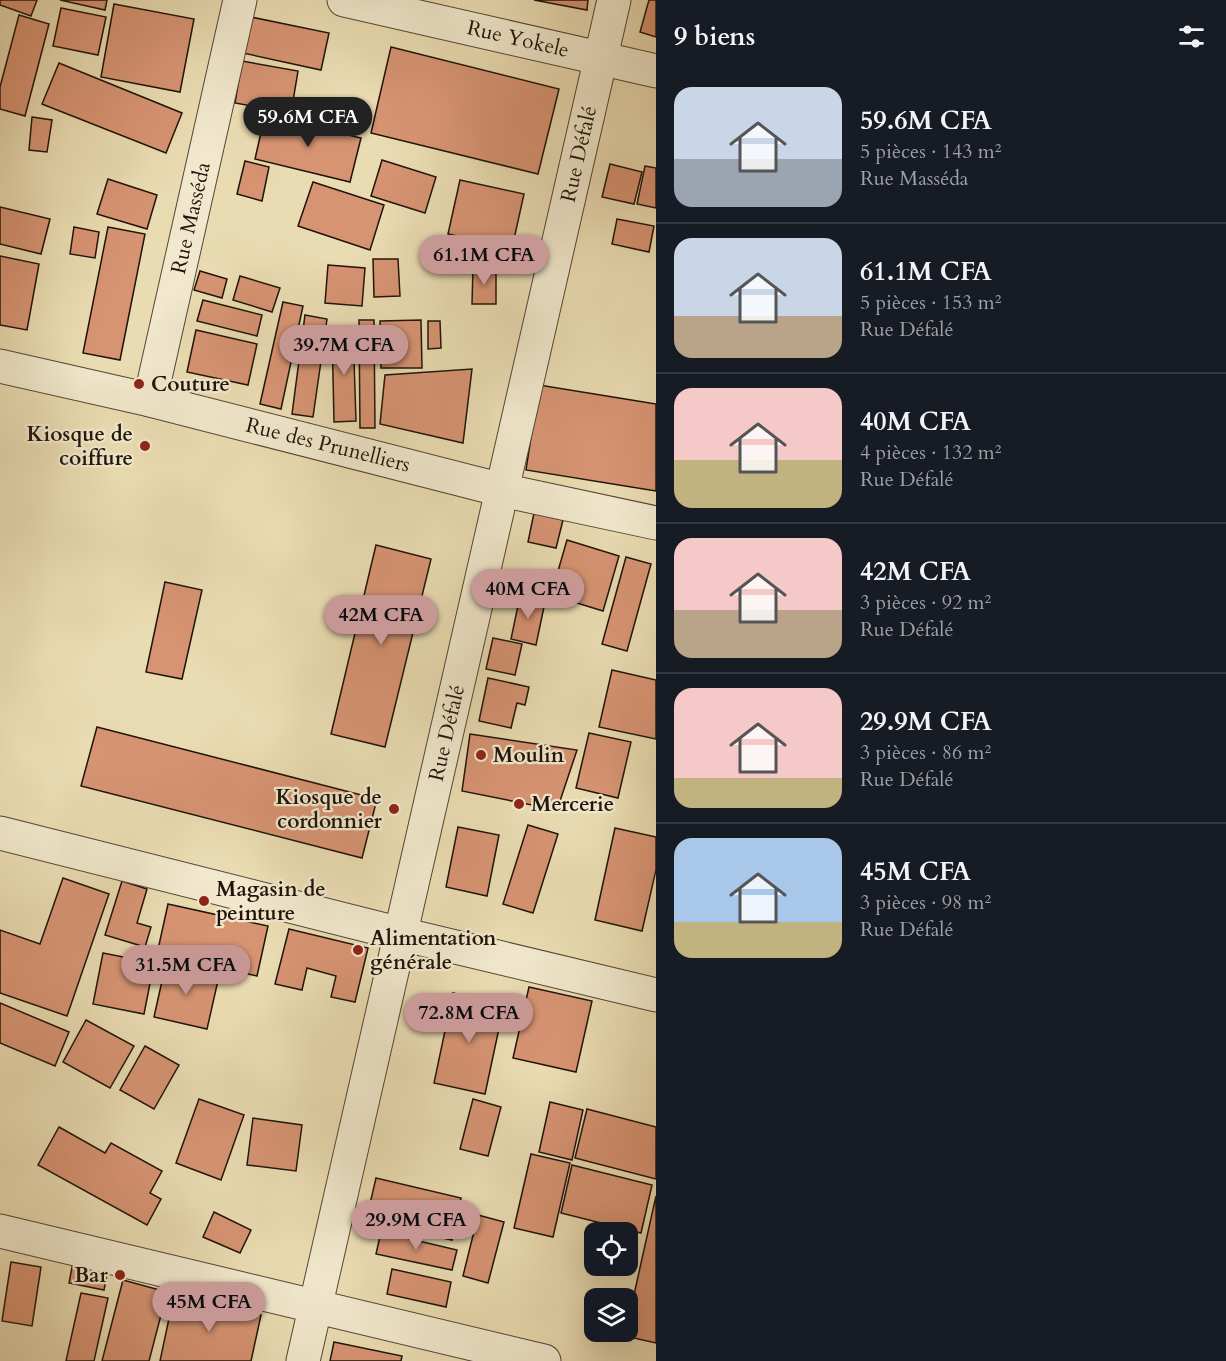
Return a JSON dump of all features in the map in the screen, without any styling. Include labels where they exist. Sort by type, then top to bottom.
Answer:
[{"type":"street","name":"Rue Masséda","points":[[150,400],[240,0]]},
{"type":"street","name":"Rue Yokele","points":[[344,0],[656,71]]},
{"type":"street","name":"Rue Défalé","points":[[303,1361],[614,0]]},
{"type":"street","name":"Rue des Prunelliers","points":[[0,366],[150,400],[502,490],[656,523]]},
{"type":"street","points":[[0,833],[400,934],[656,995]]},
{"type":"street","points":[[0,1231],[544,1361]]},
{"type":"building","points":[[0,0],[37,0],[31,16],[0,5]]},
{"type":"building","points":[[60,0],[107,0],[105,10]]},
{"type":"building","points":[[534,0],[588,0],[587,10]]},
{"type":"building","points":[[649,0],[656,0],[656,37],[640,32]]},
{"type":"building","points":[[114,4],[194,19],[180,92],[101,77]]},
{"type":"building","points":[[61,8],[106,17],[98,55],[53,46]]},
{"type":"building","points":[[19,15],[49,24],[25,116],[0,109],[0,87]]},
{"type":"building","points":[[251,17],[329,33],[321,70],[243,53]]},
{"type":"building","points":[[391,47],[559,89],[538,174],[371,133]]},
{"type":"building","points":[[242,61],[298,71],[291,113],[235,103]]},
{"type":"building","points":[[59,63],[182,113],[166,153],[42,104]]},
{"type":"building","points":[[265,115],[361,138],[350,182],[255,159]]},
{"type":"building","points":[[32,117],[52,120],[47,152],[29,150]]},
{"type":"building","points":[[382,160],[436,177],[425,213],[371,196]]},
{"type":"building","points":[[245,161],[269,167],[262,201],[237,194]]},
{"type":"building","points":[[610,164],[642,172],[634,204],[602,197]]},
{"type":"building","points":[[645,166],[656,168],[656,208],[637,204]]},
{"type":"building","points":[[108,179],[157,195],[147,229],[97,214]]},
{"type":"building","points":[[460,180],[524,194],[512,248],[448,234]]},
{"type":"building","points":[[313,182],[384,205],[370,250],[298,226]]},
{"type":"building","points":[[0,207],[50,219],[41,254],[0,244]]},
{"type":"building","points":[[617,219],[654,226],[649,252],[612,244]]},
{"type":"building","points":[[74,227],[99,232],[95,258],[70,254]]},
{"type":"building","points":[[108,227],[145,234],[120,360],[83,353]]},
{"type":"building","points":[[0,256],[39,264],[27,330],[0,325]]},
{"type":"building","points":[[373,259],[398,259],[400,296],[374,297]]},
{"type":"building","points":[[328,265],[365,268],[362,306],[325,303]]},
{"type":"building","points":[[473,267],[496,268],[496,304],[472,304]]},
{"type":"building","points":[[200,271],[227,279],[222,298],[194,290]]},
{"type":"building","points":[[240,276],[280,288],[272,312],[233,300]]},
{"type":"building","points":[[203,300],[262,315],[257,336],[197,321]]},
{"type":"building","points":[[283,302],[303,306],[281,409],[260,404]]},
{"type":"building","points":[[305,315],[327,319],[313,417],[292,414]]},
{"type":"building","points":[[359,320],[374,320],[375,428],[360,428]]},
{"type":"building","points":[[421,320],[422,368],[381,368],[380,321]]},
{"type":"building","points":[[428,321],[440,321],[441,348],[428,349]]},
{"type":"building","points":[[196,330],[257,344],[248,385],[187,372]]},
{"type":"building","points":[[353,330],[356,421],[334,422],[332,331]]},
{"type":"building","points":[[472,369],[463,443],[380,424],[385,375]]},
{"type":"building","points":[[539,385],[656,404],[656,491],[526,470]]},
{"type":"building","points":[[534,513],[563,520],[556,548],[528,542]]},
{"type":"building","points":[[567,540],[619,556],[603,611],[551,595]]},
{"type":"building","points":[[376,545],[431,559],[385,747],[331,734]]},
{"type":"building","points":[[626,557],[651,564],[627,651],[602,644]]},
{"type":"building","points":[[165,582],[202,590],[182,679],[146,672]]},
{"type":"building","points":[[520,596],[545,602],[536,645],[511,639]]},
{"type":"building","points":[[493,638],[522,644],[515,675],[486,669]]},
{"type":"building","points":[[612,670],[656,680],[656,739],[599,727]]},
{"type":"building","points":[[488,678],[529,687],[525,705],[517,703],[511,728],[479,721]]},
{"type":"building","points":[[97,727],[377,799],[362,858],[81,786]]},
{"type":"building","points":[[589,733],[631,742],[618,798],[576,788]]},
{"type":"building","points":[[470,734],[577,750],[557,810],[462,791]]},
{"type":"building","points":[[528,825],[558,834],[533,913],[503,904]]},
{"type":"building","points":[[458,827],[499,835],[487,896],[446,887]]},
{"type":"building","points":[[615,828],[656,837],[656,870],[642,931],[595,920]]},
{"type":"building","points":[[63,878],[109,894],[67,1016],[0,993],[0,930],[40,944]]},
{"type":"building","points":[[122,881],[147,889],[137,923],[151,927],[145,947],[105,935]]},
{"type":"building","points":[[168,904],[268,926],[257,976],[157,954]]},
{"type":"building","points":[[289,929],[368,948],[355,1002],[331,997],[336,976],[307,968],[302,990],[275,984]]},
{"type":"building","points":[[103,953],[154,963],[144,1014],[93,1004]]},
{"type":"building","points":[[166,963],[219,976],[207,1029],[154,1017]]},
{"type":"building","points":[[529,987],[592,1001],[576,1072],[513,1058]]},
{"type":"building","points":[[453,993],[504,1005],[485,1094],[434,1083]]},
{"type":"building","points":[[0,1003],[69,1032],[55,1066],[0,1043]]},
{"type":"building","points":[[86,1020],[134,1046],[110,1088],[63,1062]]},
{"type":"building","points":[[145,1046],[179,1065],[154,1109],[120,1090]]},
{"type":"building","points":[[199,1099],[244,1115],[221,1180],[176,1163]]},
{"type":"building","points":[[473,1099],[501,1107],[488,1156],[460,1149]]},
{"type":"building","points":[[550,1102],[583,1110],[572,1160],[539,1152]]},
{"type":"building","points":[[587,1109],[656,1127],[656,1179],[575,1158]]},
{"type":"building","points":[[253,1118],[302,1125],[296,1171],[247,1165]]},
{"type":"building","points":[[59,1127],[105,1153],[111,1143],[162,1171],[150,1193],[161,1199],[147,1225],[38,1165]]},
{"type":"building","points":[[531,1154],[570,1163],[553,1237],[514,1228]]},
{"type":"building","points":[[572,1165],[652,1185],[641,1233],[638,1232],[638,1222],[597,1222],[561,1213]]},
{"type":"building","points":[[376,1178],[461,1198],[452,1240],[366,1221]]},
{"type":"building","points":[[656,1196],[656,1343],[638,1339],[638,1288],[635,1288]]},
{"type":"building","points":[[214,1212],[251,1230],[240,1253],[203,1237]]},
{"type":"building","points":[[478,1215],[504,1222],[488,1283],[463,1276]]},
{"type":"building","points":[[381,1232],[457,1250],[452,1270],[376,1254]]},
{"type":"building","points":[[74,1257],[109,1265],[104,1290],[69,1283]]},
{"type":"building","points":[[11,1262],[41,1267],[32,1326],[2,1321]]},
{"type":"building","points":[[392,1269],[451,1282],[446,1307],[387,1294]]},
{"type":"building","points":[[123,1280],[167,1292],[149,1361],[102,1361]]},
{"type":"building","points":[[81,1293],[108,1298],[94,1361],[66,1361]]},
{"type":"building","points":[[174,1295],[261,1315],[251,1361],[160,1361]]},
{"type":"building","points":[[334,1342],[402,1356],[401,1361],[330,1361]]},
{"type":"place","name":"Couture","points":[[139,384]]},
{"type":"place","name":"Kiosque de coiffure","points":[[145,446]]},
{"type":"place","name":"Moulin","points":[[481,755]]},
{"type":"place","name":"Mercerie","points":[[519,804]]},
{"type":"place","name":"Kiosque de cordonnier","points":[[394,809]]},
{"type":"place","name":"Magasin de peinture","points":[[204,901]]},
{"type":"place","name":"Alimentation générale","points":[[358,950]]},
{"type":"place","name":"Bar","points":[[120,1275]]}]
